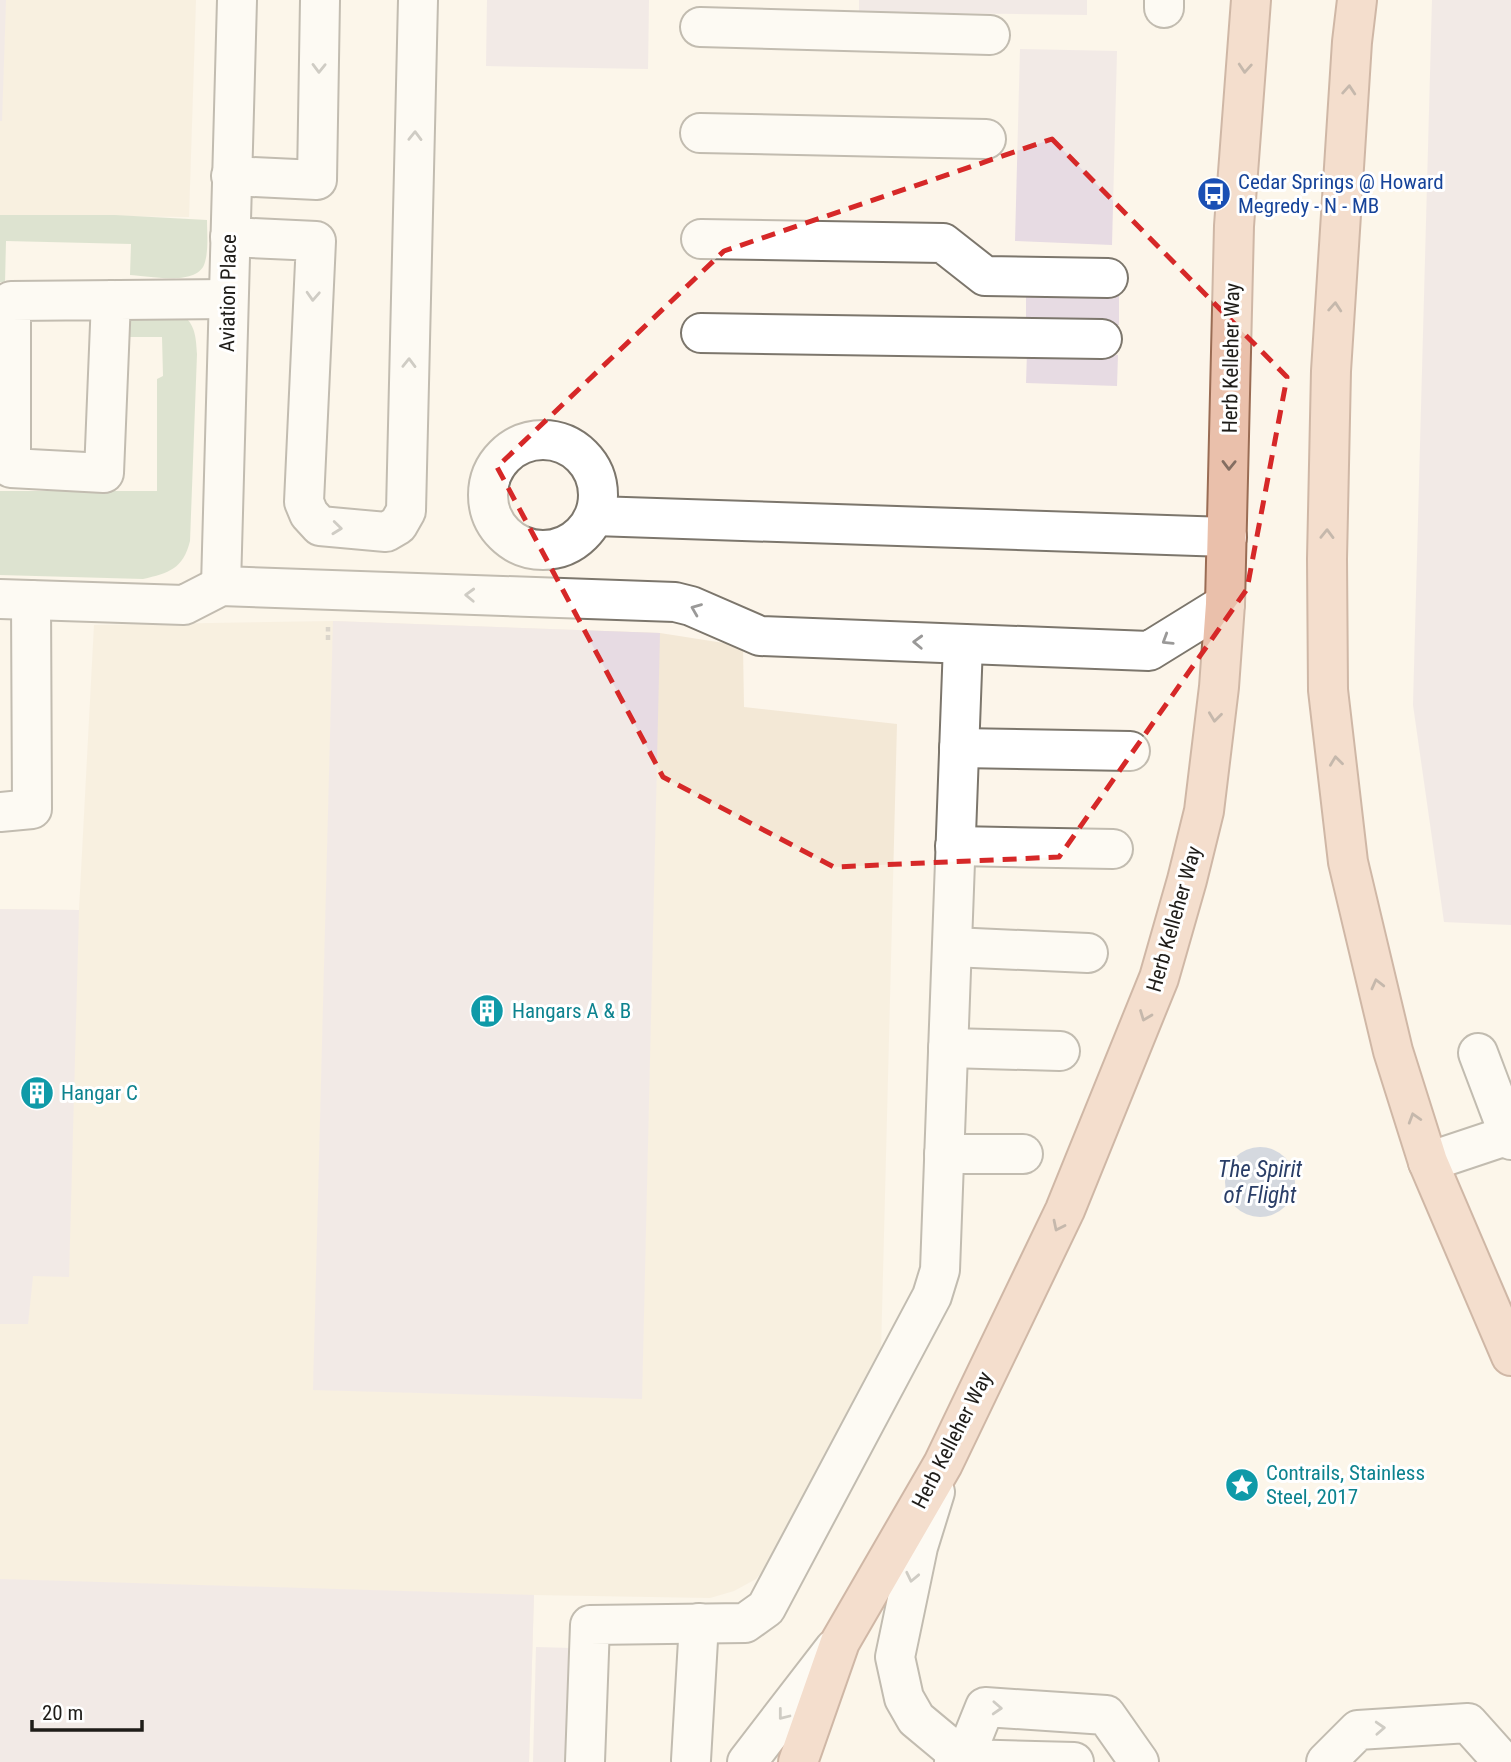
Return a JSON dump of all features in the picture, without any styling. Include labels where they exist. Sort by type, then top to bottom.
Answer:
[{"type":"main road","name":"Herb Kelleher Way","points":[[798,1762],[840,1642],[943,1464],[1065,1210],[1159,978],[1204,811],[1219,687],[1225,604],[1234,226],[1251,0]]},
{"type":"main road","points":[[1357,0],[1331,371],[1327,559],[1328,690],[1348,862],[1393,1051],[1428,1162],[1499,1301],[1511,1356]]},
{"type":"street","name":"Aviation Place","points":[[232,587],[228,299],[237,0]]},
{"type":"street","points":[[320,0],[316,241],[304,502],[309,514],[320,526],[386,532],[398,525],[406,511],[418,0]]},
{"type":"street","points":[[1342,0],[1352,42]]},
{"type":"street","points":[[700,27],[990,35]]},
{"type":"street","points":[[700,133],[986,139]]},
{"type":"street","points":[[231,176],[317,180]]},
{"type":"street","points":[[230,237],[316,241]]},
{"type":"street","points":[[701,239],[943,243],[985,276],[1108,278]]},
{"type":"street","points":[[111,300],[104,472],[11,468],[10,301],[111,300],[228,299]]},
{"type":"street","points":[[701,333],[1102,339]]},
{"type":"street","points":[[595,516],[1227,537]]},
{"type":"street","points":[[0,811],[32,809],[16,706],[15,600],[184,605],[232,587],[676,602],[760,636],[1149,651],[1225,604]]},
{"type":"street","points":[[585,1762],[590,1625],[745,1623],[766,1608],[932,1296],[940,1270],[963,644]]},
{"type":"street","points":[[959,748],[1130,751]]},
{"type":"street","points":[[955,846],[1113,849]]},
{"type":"street","points":[[952,947],[1088,953]]},
{"type":"street","points":[[948,1048],[1060,1051]]},
{"type":"street","points":[[1428,1162],[1510,1138],[1478,1053]]},
{"type":"street","points":[[944,1154],[1023,1154]]},
{"type":"street","points":[[943,1464],[918,1547],[895,1657],[904,1698],[916,1719],[959,1761],[1074,1762]]},
{"type":"street","points":[[691,1759],[699,1623]]},
{"type":"street","points":[[747,1762],[840,1642]]},
{"type":"street","points":[[959,1761],[985,1707],[1106,1715],[1139,1762]]},
{"type":"street","points":[[1326,1762],[1358,1730],[1468,1723],[1503,1762],[1511,1757]]},
{"type":"highlighted area","points":[[1052,139],[1287,377],[1247,589],[1059,857],[834,867],[663,777],[497,467],[724,251]]},
{"type":"shaded area","points":[[0,0],[196,0],[189,217],[0,215]]},
{"type":"shaded area","points":[[333,621],[660,633],[743,646],[744,707],[897,724],[881,1351],[770,1563],[756,1579],[734,1591],[710,1598],[534,1595],[529,1762],[0,1762],[0,909],[79,910],[94,625]]},
{"type":"green space","points":[[0,215],[115,215],[207,220],[206,260],[199,272],[191,276],[148,277],[130,275],[131,244],[6,241],[5,283],[0,282]]},
{"type":"green space","points":[[129,314],[184,316],[195,334],[197,354],[190,541],[187,550],[174,568],[143,579],[0,575],[0,491],[157,491],[157,379],[163,376],[162,337],[128,337]]},
{"type":"water","name":"The Spirit of Flight","points":[[1260,1147],[1285,1157],[1295,1182],[1285,1207],[1260,1217],[1235,1207],[1225,1182],[1235,1157]]},
{"type":"building","points":[[0,0],[6,0],[2,121],[0,121]]},
{"type":"building","points":[[487,0],[649,0],[648,69],[486,66]]},
{"type":"building","points":[[859,0],[1087,0],[1087,15],[859,12]]},
{"type":"building","points":[[1432,0],[1511,0],[1511,925],[1444,922],[1413,705]]},
{"type":"building","points":[[1020,49],[1117,51],[1112,245],[1015,241]]},
{"type":"building","points":[[1026,293],[1119,294],[1119,325],[1026,325]]},
{"type":"building","points":[[1027,352],[1118,355],[1117,386],[1026,383]]},
{"type":"building","name":"Hangars A & B","points":[[333,621],[660,633],[642,1399],[313,1390]]},
{"type":"building","name":"Hangar C","points":[[0,909],[79,910],[69,1277],[33,1276],[28,1324],[0,1324]]},
{"type":"building","points":[[0,1579],[534,1595],[529,1762],[0,1762]]},
{"type":"building","points":[[536,1647],[570,1648],[567,1762],[533,1762]]},
{"type":"place","name":"Cedar Springs @ Howard Megredy - N - MB","points":[[1214,194]]},
{"type":"place","name":"Hangars A & B","points":[[487,1011]]},
{"type":"place","name":"Hangar C","points":[[37,1093]]},
{"type":"place","name":"Contrails, Stainless Steel, 2017","points":[[1242,1485]]}]
